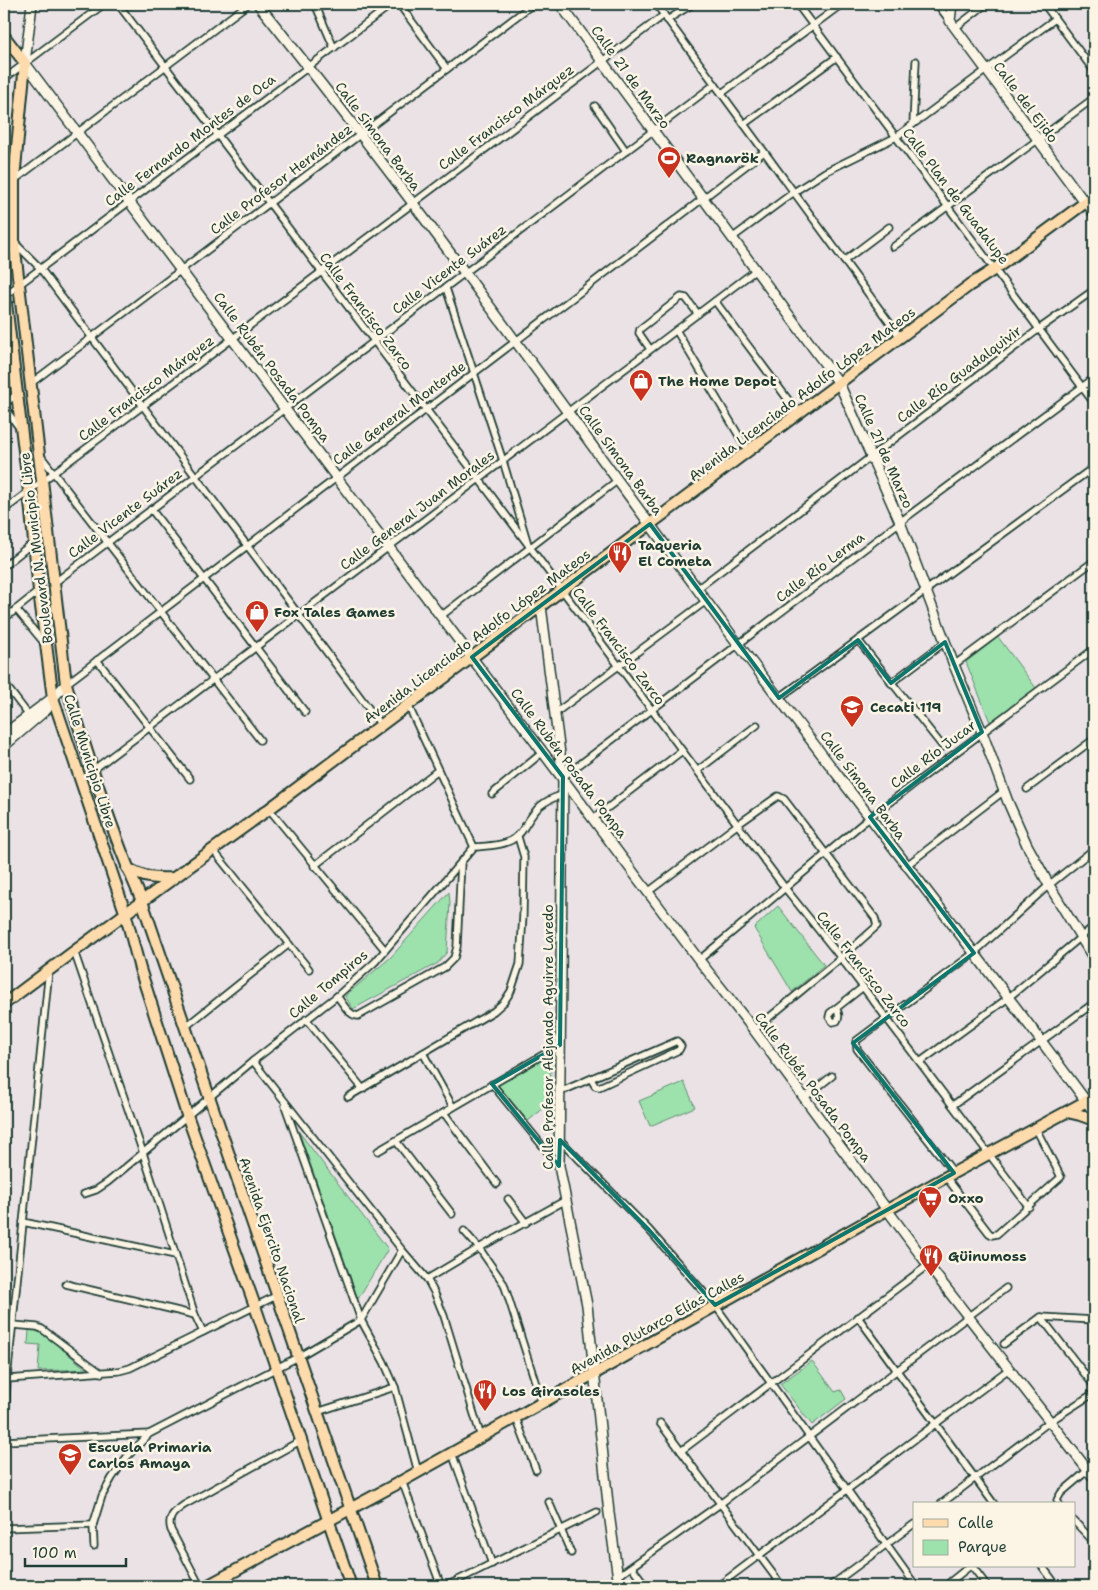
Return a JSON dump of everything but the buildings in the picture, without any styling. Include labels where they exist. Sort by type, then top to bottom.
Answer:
[{"type":"main road","points":[[4,36],[25,63]]},
{"type":"main road","name":"Boulevard N. Municipio Libre","points":[[25,63],[14,179],[14,242],[66,684],[112,827],[142,902]]},
{"type":"main road","name":"Avenida Licenciado Adolfo López Mateos","points":[[4,1004],[125,912],[175,878],[382,725],[970,285],[995,269],[1094,196]]},
{"type":"main road","name":"Calle Municipio Libre","points":[[4,292],[53,698],[125,912]]},
{"type":"main road","points":[[98,829],[112,827]]},
{"type":"main road","points":[[127,868],[148,878],[175,878]]},
{"type":"main road","name":"Avenida Ejercito Nacional","points":[[142,902],[377,1586]]},
{"type":"main road","points":[[125,912],[140,969],[187,1115],[255,1306],[350,1586]]},
{"type":"main road","name":"Avenida Plutarco Elías Calles","points":[[207,1586],[402,1481],[950,1175],[1090,1099]]},
{"type":"main road","points":[[1067,1112],[1094,1120]]},
{"type":"street","points":[[4,79],[104,4]]},
{"type":"street","name":"Calle Francisco Zarco","points":[[118,4],[479,479],[785,888],[841,958],[1029,1207]]},
{"type":"street","points":[[4,188],[248,4]]},
{"type":"street","name":"Calle Simona Barba","points":[[258,4],[309,66],[412,203],[779,698],[1042,1042],[1090,1099],[1094,1112]]},
{"type":"street","points":[[315,4],[334,48]]},
{"type":"street","name":"Calle Fernando Montes de Oca","points":[[4,292],[19,284],[130,202],[392,4]]},
{"type":"street","points":[[399,4],[447,69]]},
{"type":"street","name":"Calle Profesor Hernández","points":[[30,384],[533,4]]},
{"type":"street","name":"Calle 21 de Marzo","points":[[560,4],[839,383],[900,522],[954,665],[1027,845],[1094,959]]},
{"type":"street","points":[[656,4],[900,337]]},
{"type":"street","name":"Calle Francisco Márquez","points":[[4,510],[602,61],[666,17],[693,4]]},
{"type":"street","name":"Calle Plan de Guadalupe","points":[[797,4],[1094,403]]},
{"type":"street","points":[[722,93],[842,4]]},
{"type":"street","name":"Calle del Ejido","points":[[937,4],[1094,216]]},
{"type":"street","points":[[952,4],[952,25]]},
{"type":"street","points":[[952,25],[986,4]]},
{"type":"street","points":[[1044,4],[1094,71]]},
{"type":"street","points":[[25,63],[30,6]]},
{"type":"street","points":[[732,238],[794,192],[840,163],[896,137],[1055,19]]},
{"type":"street","points":[[744,124],[837,57]]},
{"type":"street","points":[[913,124],[916,61]]},
{"type":"street","name":"Calle Rubén Posada Pompa","points":[[25,63],[699,960],[754,1030],[887,1210],[1094,1478]]},
{"type":"street","name":"Calle Vicente Suárez","points":[[54,583],[714,84]]},
{"type":"street","points":[[893,247],[1094,98]]},
{"type":"street","points":[[595,106],[626,151]]},
{"type":"street","name":"Calle General Monterde","points":[[4,746],[66,684],[764,152]]},
{"type":"street","points":[[844,261],[889,227]]},
{"type":"street","points":[[14,242],[40,268],[382,725]]},
{"type":"street","name":"Calle General Juan Morales","points":[[93,770],[756,270]]},
{"type":"street","points":[[446,288],[503,461],[529,548]]},
{"type":"street","name":"Calle Río Guadalquivir","points":[[697,589],[1094,290]]},
{"type":"street","points":[[650,349],[639,333],[640,328],[681,296],[686,298],[698,314]]},
{"type":"street","points":[[715,300],[798,413]]},
{"type":"street","points":[[676,330],[748,451]]},
{"type":"street","name":"Calle Río Lerma","points":[[563,777],[1094,378]]},
{"type":"street","points":[[17,394],[4,406],[21,430]]},
{"type":"street","points":[[38,452],[260,740]]},
{"type":"street","points":[[779,698],[1094,467]]},
{"type":"street","points":[[441,616],[618,480]]},
{"type":"street","points":[[151,509],[305,712]]},
{"type":"street","points":[[4,566],[34,542]]},
{"type":"street","points":[[954,665],[1094,561]]},
{"type":"street","points":[[4,619],[39,591]]},
{"type":"street","points":[[554,714],[706,601]]},
{"type":"street","name":"Calle Profesor Alejando Aguirre Laredo","points":[[541,606],[563,777],[560,1166],[587,1304],[609,1513],[619,1586]]},
{"type":"street","points":[[16,609],[46,645]]},
{"type":"street","points":[[858,640],[943,746]]},
{"type":"street","points":[[892,683],[945,642]]},
{"type":"street","name":"Calle Río Jucar","points":[[699,960],[870,817],[1094,649]]},
{"type":"street","points":[[97,660],[190,779]]},
{"type":"street","points":[[4,683],[30,719]]},
{"type":"street","points":[[408,705],[474,848],[493,846],[518,837],[539,805],[562,795]]},
{"type":"street","name":"Calle General Monterde","points":[[4,734],[30,719]]},
{"type":"street","points":[[697,771],[757,725]]},
{"type":"street","points":[[1028,789],[1094,739]]},
{"type":"street","points":[[593,818],[682,751]]},
{"type":"street","points":[[492,794],[543,752]]},
{"type":"street","points":[[314,866],[438,770]]},
{"type":"street","points":[[907,865],[1004,791]]},
{"type":"street","points":[[648,892],[737,824],[780,796],[826,854],[875,918],[877,924],[875,929],[754,1030]]},
{"type":"street","points":[[269,809],[385,950]]},
{"type":"street","points":[[348,1097],[494,1011],[511,992],[520,964],[523,915],[524,858],[518,837]]},
{"type":"street","name":"Calle Tompiros","points":[[84,1194],[96,1190],[108,1182],[187,1115],[306,1019],[338,996],[375,962],[474,848]]},
{"type":"street","points":[[1036,1129],[1061,1177],[997,1234],[992,1235],[857,1049],[856,1041],[974,953],[1049,885],[1094,849]]},
{"type":"street","points":[[213,850],[309,969]]},
{"type":"street","points":[[338,996],[350,1012],[358,1016],[444,967],[454,958],[457,947],[461,862]]},
{"type":"street","points":[[920,1062],[1008,998],[1094,926]]},
{"type":"street","points":[[184,1028],[289,944]]},
{"type":"street","points":[[74,951],[143,1153],[195,1315],[203,1332]]},
{"type":"street","points":[[4,1454],[7,1379],[50,970]]},
{"type":"street","points":[[836,1008],[862,987]]},
{"type":"street","points":[[953,1105],[1094,1003]]},
{"type":"street","points":[[306,1019],[362,1089]]},
{"type":"street","points":[[560,1092],[676,1041],[681,1046],[679,1050],[599,1087],[594,1086],[591,1079]]},
{"type":"street","points":[[378,1151],[560,1045]]},
{"type":"street","points":[[423,1053],[453,1107]]},
{"type":"street","points":[[636,1059],[640,1068]]},
{"type":"street","points":[[253,1062],[402,1250],[428,1279],[444,1316],[481,1437]]},
{"type":"street","points":[[804,1098],[832,1076]]},
{"type":"street","points":[[492,1084],[560,1166]]},
{"type":"street","points":[[284,1102],[360,1320],[384,1362],[395,1387],[418,1472]]},
{"type":"street","points":[[444,1113],[496,1184]]},
{"type":"street","points":[[560,1140],[650,1230],[716,1305],[916,1586]]},
{"type":"street","points":[[396,1141],[452,1214]]},
{"type":"street","points":[[508,1199],[526,1223]]},
{"type":"street","points":[[428,1279],[479,1248],[566,1200]]},
{"type":"street","points":[[23,1222],[175,1255]]},
{"type":"street","points":[[464,1231],[479,1248],[504,1284],[542,1403]]},
{"type":"street","points":[[94,1546],[93,1525],[102,1496],[126,1458],[149,1434],[298,1357],[360,1320],[402,1250]]},
{"type":"street","points":[[680,1450],[928,1264]]},
{"type":"street","points":[[66,1284],[195,1315]]},
{"type":"street","points":[[618,1576],[720,1504],[1006,1288]]},
{"type":"street","points":[[7,1379],[102,1373],[130,1368],[276,1296]]},
{"type":"street","points":[[1041,1317],[1094,1386]]},
{"type":"street","points":[[1004,1344],[1041,1317],[1094,1320]]},
{"type":"street","points":[[858,1318],[993,1502]]},
{"type":"street","points":[[13,1325],[42,1329],[102,1373]]},
{"type":"street","points":[[718,1586],[1009,1369]]},
{"type":"street","points":[[317,1412],[395,1387]]},
{"type":"street","points":[[944,1502],[1049,1422],[1094,1393]]},
{"type":"street","points":[[516,1418],[536,1470]]},
{"type":"street","points":[[660,1423],[782,1586]]},
{"type":"street","points":[[4,1441],[149,1434]]},
{"type":"street","points":[[200,1586],[171,1530],[169,1524],[171,1515],[184,1505],[300,1441]]},
{"type":"street","points":[[452,1453],[492,1564]]},
{"type":"street","points":[[1058,1502],[1061,1493],[1088,1470]]},
{"type":"street","points":[[402,1481],[441,1586]]},
{"type":"street","points":[[549,1502],[571,1553]]},
{"type":"street","points":[[446,1586],[597,1512]]},
{"type":"street","points":[[1076,1523],[1094,1542]]},
{"type":"street","points":[[4,1528],[93,1525]]},
{"type":"street","points":[[830,1586],[913,1525]]},
{"type":"street","points":[[632,1567],[646,1586]]},
{"type":"street","points":[[950,1582],[968,1568]]},
{"type":"street","points":[[973,1568],[987,1586]]},
{"type":"street","points":[[1044,1568],[1057,1586]]},
{"type":"highlighted area","points":[[650,524],[779,698],[858,640],[891,683],[945,642],[982,732],[870,817],[974,953],[853,1043],[954,1173],[715,1305],[649,1230],[560,1140],[559,1166],[492,1084],[560,1045],[563,777],[472,657]]},
{"type":"green space","points":[[998,637],[1036,688],[990,722],[966,662]]},
{"type":"green space","points":[[449,892],[447,952],[438,963],[353,1009],[345,996],[391,957]]},
{"type":"green space","points":[[778,906],[824,965],[792,992],[754,928]]},
{"type":"green space","points":[[552,1053],[549,1104],[528,1121],[498,1085]]},
{"type":"green space","points":[[684,1082],[695,1107],[650,1126],[639,1101]]},
{"type":"green space","points":[[299,1132],[388,1249],[358,1299]]},
{"type":"green space","points":[[29,1330],[41,1331],[86,1369],[38,1371],[40,1345],[28,1344]]},
{"type":"green space","points":[[812,1361],[835,1392],[841,1390],[846,1399],[812,1425],[780,1384]]},
{"type":"place","name":"Ragnarök","points":[[669,179]]},
{"type":"place","name":"The Home Depot","points":[[641,402]]},
{"type":"place","name":"Taqueria El Cometa","points":[[620,574]]},
{"type":"place","name":"Fox Tales Games","points":[[257,633]]},
{"type":"place","name":"Cecati 119","points":[[852,728]]},
{"type":"place","name":"Oxxo","points":[[930,1219]]},
{"type":"place","name":"Güinumoss","points":[[931,1277]]},
{"type":"place","name":"Los Girasoles","points":[[485,1412]]},
{"type":"place","name":"Escuela Primaria Carlos Amaya","points":[[70,1476]]}]
